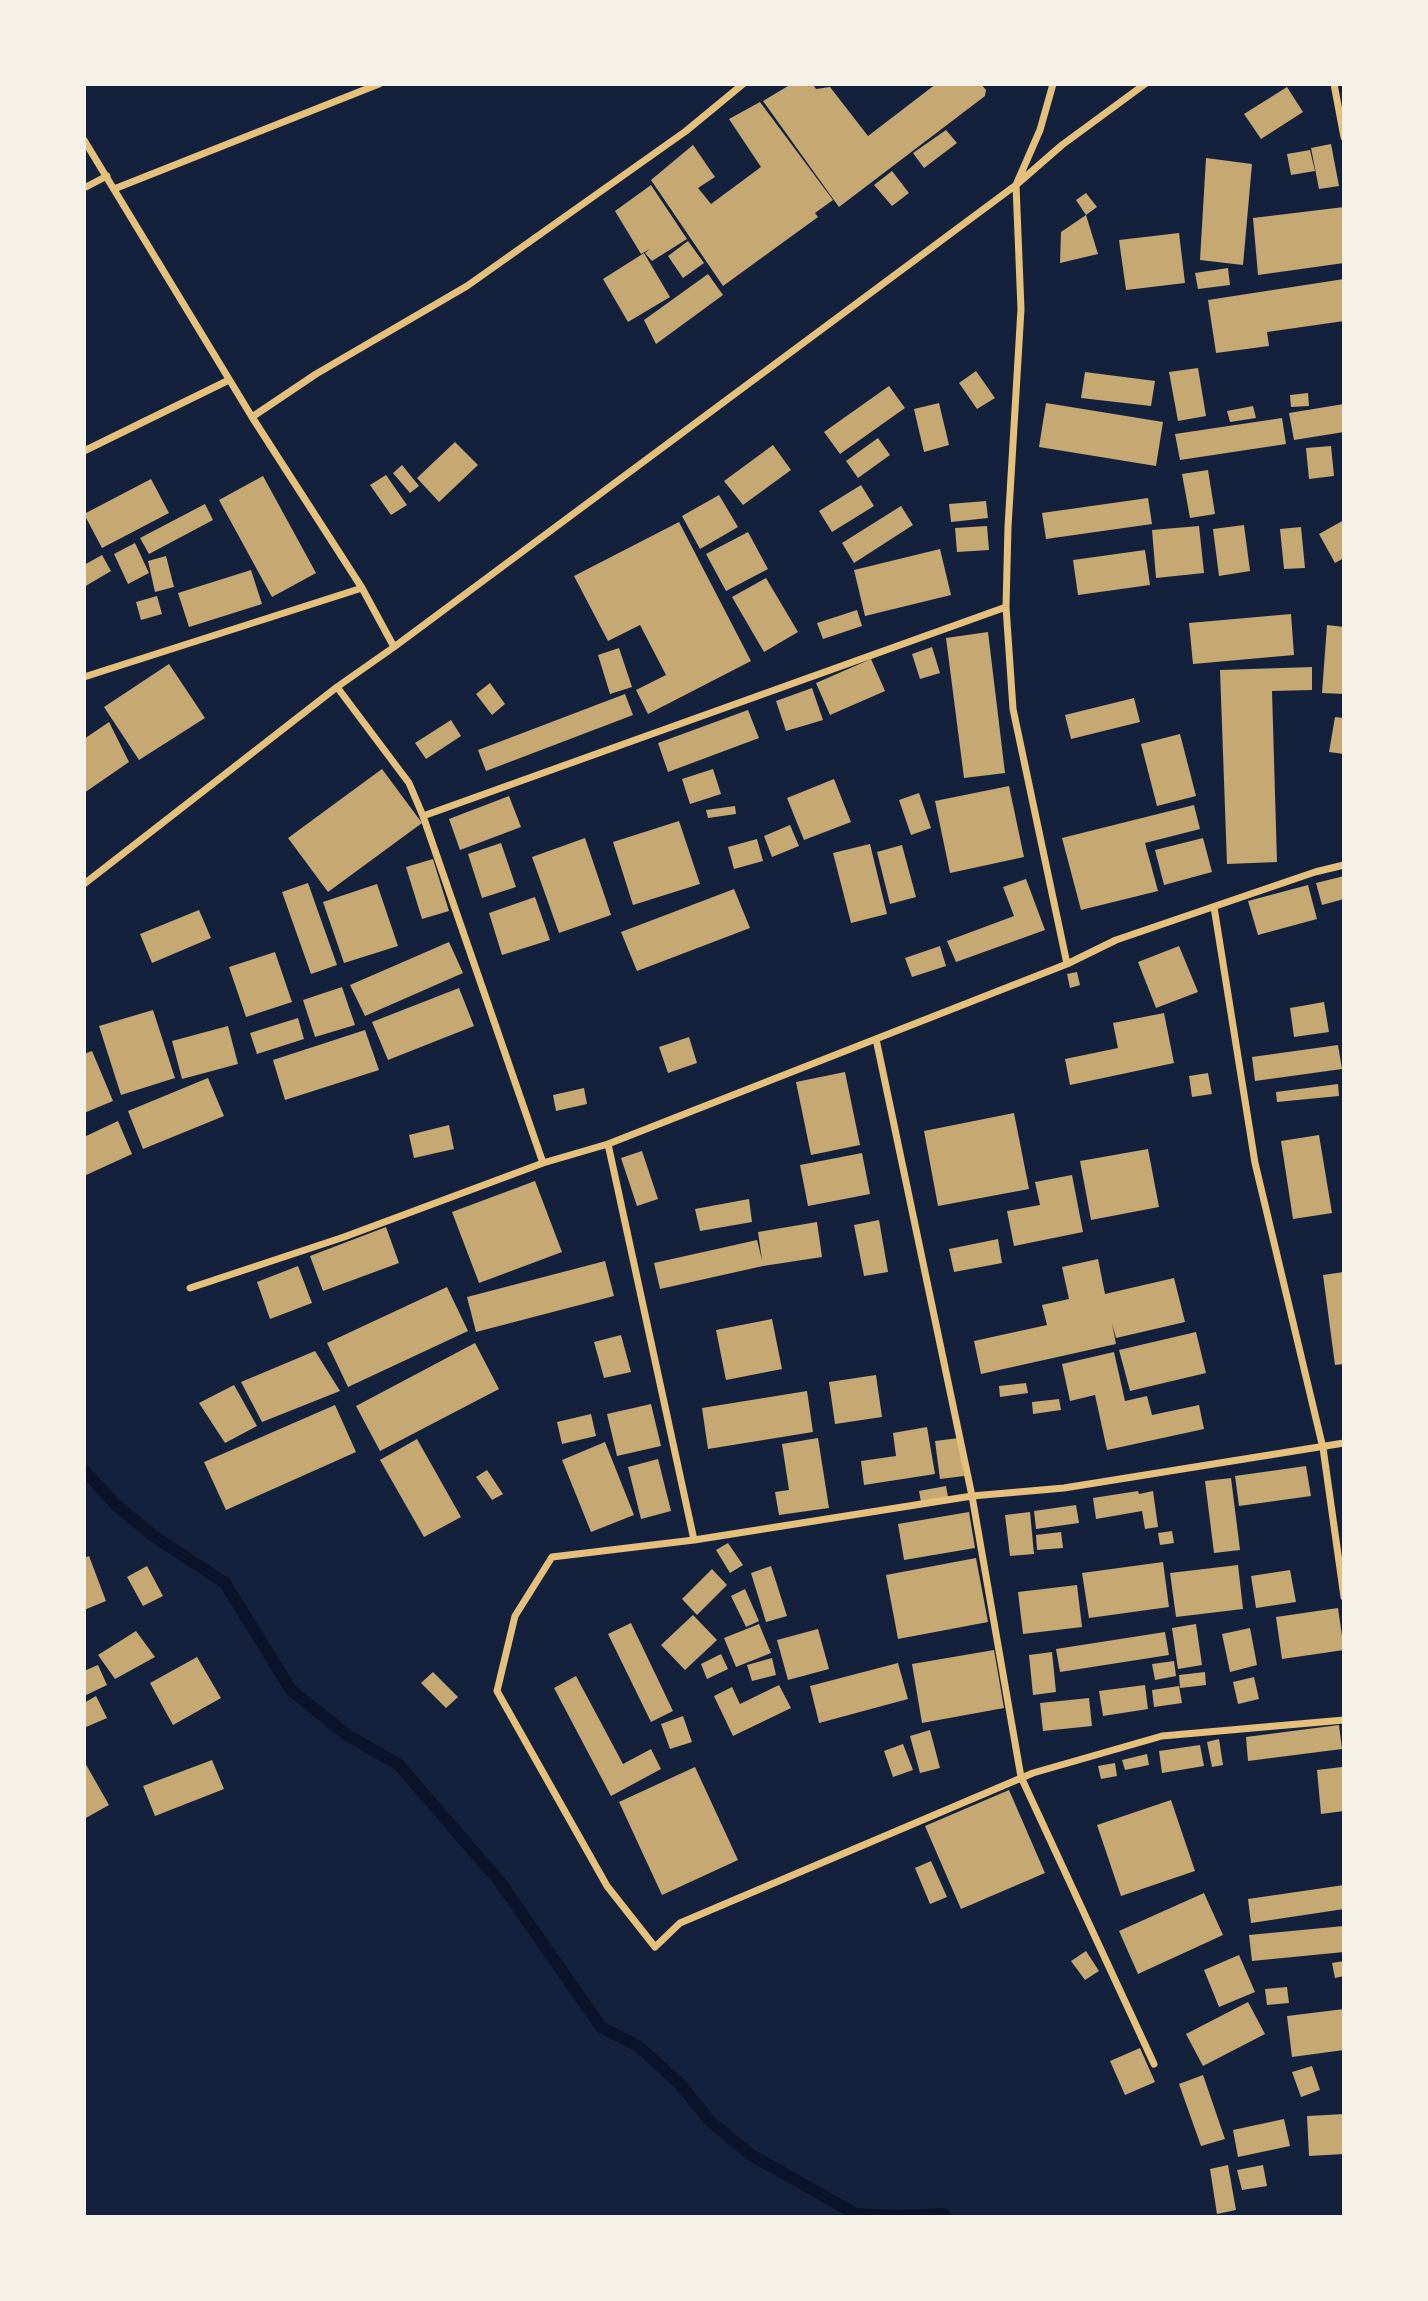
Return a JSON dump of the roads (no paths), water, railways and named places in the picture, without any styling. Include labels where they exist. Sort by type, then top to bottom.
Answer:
[{"type":"street","points":[[114,189],[379,84]]},
{"type":"street","points":[[252,417],[316,374],[467,286],[686,131],[743,84]]},
{"type":"street","points":[[1053,84],[1040,130],[1016,185],[1021,309],[1006,607],[1013,709],[1066,964]]},
{"type":"street","points":[[84,884],[337,687],[1016,185],[1062,145],[1145,84]]},
{"type":"street","points":[[1334,84],[1344,136]]},
{"type":"street","points":[[84,140],[229,380],[362,588],[394,647]]},
{"type":"street","points":[[84,188],[107,176]]},
{"type":"street","points":[[84,451],[229,380]]},
{"type":"street","points":[[84,677],[362,588]]},
{"type":"street","points":[[423,816],[1006,607]]},
{"type":"street","points":[[337,687],[410,783],[543,1163]]},
{"type":"street","points":[[190,1289],[344,1237],[543,1163],[608,1144],[1066,964],[1116,940],[1315,872],[1344,865]]},
{"type":"street","points":[[1214,907],[1255,1163],[1323,1448],[1344,1597]]},
{"type":"street","points":[[876,1039],[972,1496],[1021,1777],[1154,2064]]},
{"type":"street","points":[[608,1144],[694,1540]]},
{"type":"street","points":[[1344,1443],[1064,1488],[972,1496],[694,1540],[552,1557],[515,1616],[497,1691],[607,1886],[655,1947],[680,1923],[1021,1777],[1163,1736],[1344,1720]]},
{"type":"waterway","points":[[84,1470],[116,1505],[155,1537],[225,1583],[291,1690],[347,1735],[399,1765],[500,1882],[601,2027],[638,2046],[679,2083],[710,2121],[751,2155],[856,2214],[943,2214],[946,2217]]}]
